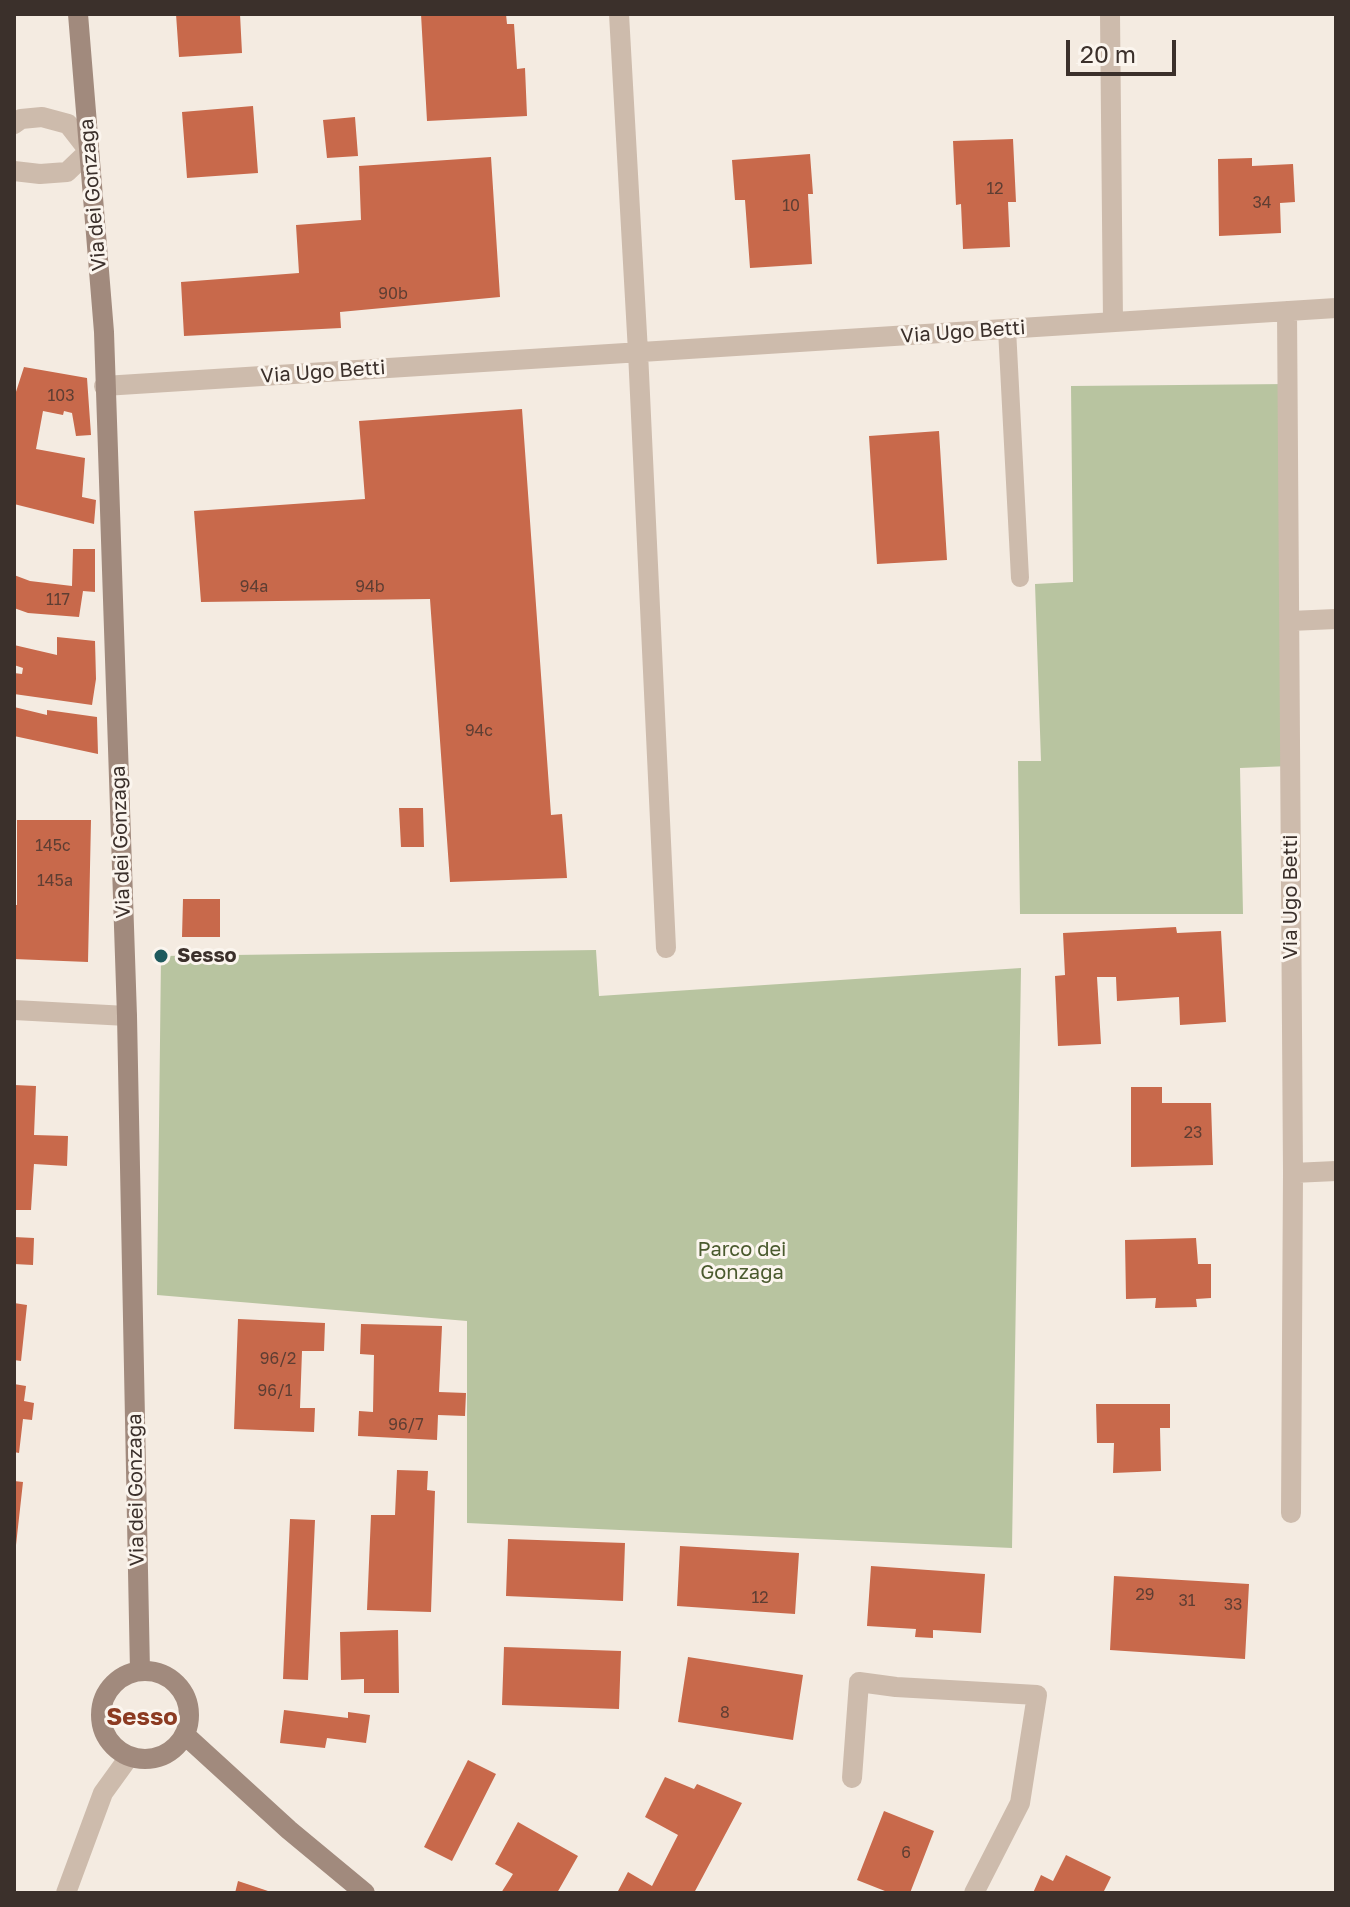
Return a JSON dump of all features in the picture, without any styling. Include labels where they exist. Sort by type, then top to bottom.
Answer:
[{"type":"main road","name":"Via dei Gonzaga","points":[[78,14],[104,332],[127,1016],[140,1671]]},
{"type":"main road","points":[[140,1671],[159,1673],[175,1682],[186,1697],[190,1716],[185,1735],[162,1756],[145,1760],[129,1757],[115,1748],[105,1735],[101,1718],[102,1702],[110,1687],[124,1676],[140,1671]]},
{"type":"main road","points":[[185,1735],[289,1830],[365,1893]]},
{"type":"street","points":[[619,14],[666,948]]},
{"type":"street","points":[[1110,14],[1113,322]]},
{"type":"street","points":[[14,124],[21,119],[42,117],[68,124],[89,151],[67,172],[40,174],[14,171]]},
{"type":"street","name":"Via Ugo Betti","points":[[104,386],[1336,308]]},
{"type":"street","name":"Via Ugo Betti","points":[[1287,311],[1293,1173],[1291,1513]]},
{"type":"street","points":[[1290,621],[1336,619]]},
{"type":"street","points":[[14,1010],[127,1016]]},
{"type":"street","points":[[1293,1173],[1336,1171]]},
{"type":"street","points":[[852,1778],[859,1682],[1037,1695],[1020,1803],[974,1893]]},
{"type":"street","points":[[66,1893],[103,1793],[129,1757]]},
{"type":"lane","points":[[1007,329],[1020,578]]},
{"type":"green space","points":[[1288,384],[1290,766],[1240,768],[1243,914],[1020,914],[1018,761],[1041,761],[1035,584],[1073,582],[1071,386]]},
{"type":"green space","name":"Parco dei Gonzaga","points":[[596,950],[599,996],[1021,968],[1012,1548],[467,1523],[467,1321],[157,1295],[161,956]]},
{"type":"building","points":[[176,14],[240,14],[242,53],[179,57]]},
{"type":"building","points":[[421,14],[506,14],[507,24],[514,24],[517,69],[525,68],[527,116],[427,121]]},
{"type":"building","points":[[253,106],[258,173],[187,178],[182,112]]},
{"type":"building","points":[[355,117],[358,156],[327,158],[323,120]]},
{"type":"building","points":[[1013,139],[1016,202],[1008,202],[1010,247],[963,249],[961,204],[956,205],[953,141]]},
{"type":"building","points":[[810,154],[813,194],[808,194],[812,264],[750,268],[745,200],[735,200],[732,160]]},
{"type":"building","points":[[491,157],[500,297],[340,312],[341,328],[184,336],[181,282],[299,273],[296,225],[361,220],[359,166]]},
{"type":"building","points":[[1252,158],[1252,166],[1293,164],[1295,202],[1280,203],[1281,233],[1219,236],[1218,159]]},
{"type":"building","points":[[24,367],[87,378],[91,435],[76,436],[72,413],[64,411],[63,415],[43,411],[36,449],[85,458],[82,497],[96,500],[94,524],[14,504],[14,398]]},
{"type":"building","points":[[522,409],[551,815],[562,814],[567,878],[450,882],[430,599],[201,602],[194,511],[365,499],[359,421]]},
{"type":"building","points":[[939,431],[947,560],[877,564],[869,436]]},
{"type":"building","points":[[73,549],[95,549],[95,592],[83,591],[79,617],[28,613],[14,608],[14,575],[30,581],[72,586]]},
{"type":"building","points":[[57,637],[95,641],[96,679],[92,705],[14,694],[14,673],[22,674],[23,668],[14,665],[14,645],[57,655]]},
{"type":"building","points":[[14,707],[47,715],[47,710],[97,717],[98,754],[14,736]]},
{"type":"building","points":[[399,808],[423,808],[424,847],[401,847]]},
{"type":"building","points":[[17,820],[91,820],[88,962],[14,959]]},
{"type":"building","points":[[183,899],[220,899],[220,937],[182,937]]},
{"type":"building","points":[[1176,927],[1177,933],[1221,931],[1226,1022],[1180,1025],[1179,997],[1117,1001],[1116,977],[1097,977],[1101,1044],[1058,1046],[1055,976],[1065,975],[1063,933]]},
{"type":"building","points":[[14,1085],[36,1086],[34,1135],[68,1136],[67,1166],[34,1164],[31,1210],[14,1210]]},
{"type":"building","points":[[1131,1087],[1162,1087],[1162,1103],[1211,1103],[1213,1165],[1131,1167]]},
{"type":"building","points":[[14,1237],[34,1238],[33,1265],[14,1264]]},
{"type":"building","points":[[1196,1238],[1198,1264],[1211,1264],[1211,1298],[1196,1299],[1197,1307],[1155,1308],[1156,1298],[1126,1299],[1125,1240]]},
{"type":"building","points":[[14,1303],[27,1305],[21,1361],[14,1360]]},
{"type":"building","points":[[238,1319],[325,1323],[324,1351],[302,1351],[300,1408],[315,1408],[314,1432],[234,1429]]},
{"type":"building","points":[[361,1324],[442,1326],[439,1392],[466,1393],[465,1416],[438,1415],[437,1440],[358,1436],[359,1411],[373,1412],[374,1355],[360,1354]]},
{"type":"building","points":[[14,1384],[26,1386],[24,1401],[34,1403],[32,1420],[23,1419],[19,1453],[14,1452]]},
{"type":"building","points":[[1096,1404],[1170,1404],[1170,1428],[1160,1428],[1161,1471],[1113,1473],[1114,1443],[1097,1443]]},
{"type":"building","points":[[397,1470],[428,1471],[427,1490],[435,1491],[431,1612],[367,1610],[371,1515],[395,1515]]},
{"type":"building","points":[[14,1481],[23,1482],[16,1545],[14,1545]]},
{"type":"building","points":[[290,1519],[315,1520],[308,1680],[283,1679]]},
{"type":"building","points":[[508,1539],[625,1543],[623,1601],[506,1596]]},
{"type":"building","points":[[680,1546],[799,1553],[795,1614],[677,1606]]},
{"type":"building","points":[[871,1566],[985,1574],[981,1633],[933,1630],[933,1638],[915,1637],[916,1629],[867,1626]]},
{"type":"building","points":[[1114,1576],[1249,1584],[1245,1659],[1110,1650]]},
{"type":"building","points":[[398,1630],[399,1693],[364,1693],[364,1679],[341,1680],[340,1632]]},
{"type":"building","points":[[504,1647],[621,1651],[619,1709],[502,1705]]},
{"type":"building","points":[[688,1657],[803,1675],[793,1740],[678,1722]]},
{"type":"building","points":[[284,1710],[348,1718],[348,1712],[370,1715],[366,1743],[327,1738],[325,1748],[280,1743]]},
{"type":"building","points":[[468,1760],[496,1774],[452,1861],[424,1847]]},
{"type":"building","points":[[665,1777],[694,1789],[697,1784],[742,1803],[694,1893],[617,1893],[628,1872],[652,1886],[678,1835],[645,1817]]},
{"type":"building","points":[[884,1811],[934,1831],[910,1893],[890,1893],[857,1880]]},
{"type":"building","points":[[518,1822],[578,1856],[557,1893],[501,1893],[513,1874],[495,1864]]},
{"type":"building","points":[[1066,1855],[1111,1877],[1103,1893],[1033,1893],[1041,1875],[1053,1881]]},
{"type":"building","points":[[238,1881],[271,1892],[271,1893],[235,1893]]},
{"type":"place","name":"Sesso","points":[[161,956]]},
{"type":"district","name":"Sesso","points":[[142,1717]]}]
